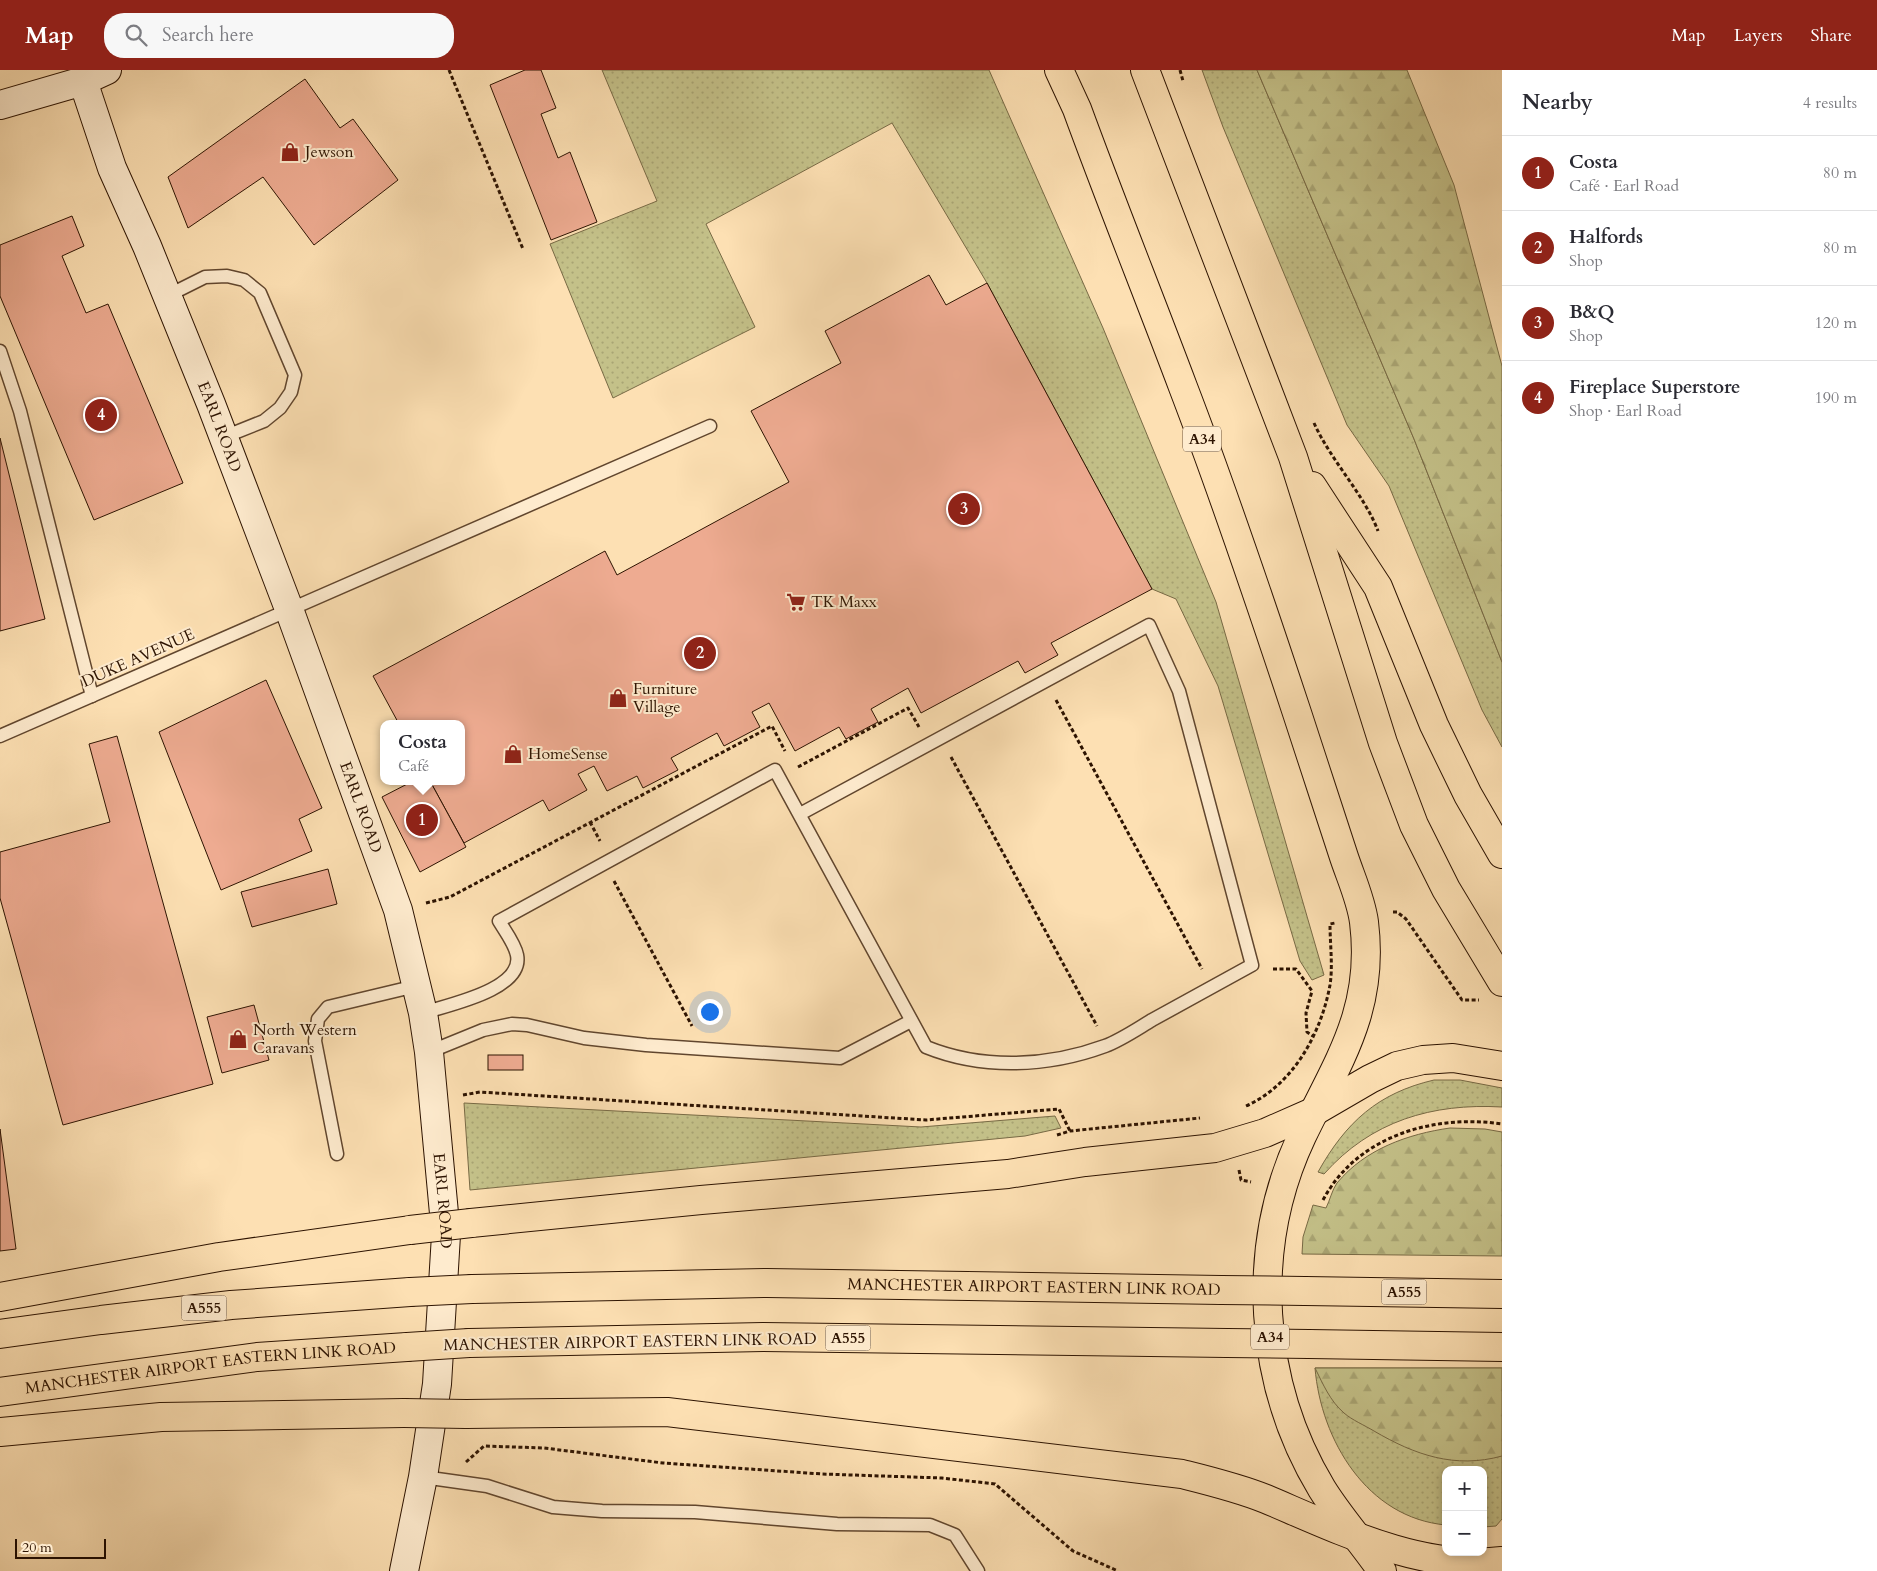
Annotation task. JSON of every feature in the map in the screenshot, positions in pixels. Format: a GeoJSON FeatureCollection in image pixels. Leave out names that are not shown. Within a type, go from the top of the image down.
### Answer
{"type":"FeatureCollection","features":[{"type":"Feature","properties":{"kind":"highway","name":"A34"},"geometry":{"type":"LineString","coordinates":[[1059,70],[1077,109],[1184,390],[1280,662],[1364,918],[1366,972],[1360,1011],[1351,1037],[1290,1164],[1276,1211],[1269,1252],[1266,1286],[1268,1329],[1276,1376],[1290,1419],[1307,1461],[1335,1508],[1382,1571]]}},
{"type":"Feature","properties":{"kind":"highway"},"geometry":{"type":"LineString","coordinates":[[1145,70],[1293,457],[1383,744],[1414,825],[1495,991]]}},
{"type":"Feature","properties":{"kind":"highway"},"geometry":{"type":"LineString","coordinates":[[1293,457],[1378,587],[1434,725],[1468,795],[1502,854]]}},
{"type":"Feature","properties":{"kind":"highway"},"geometry":{"type":"LineString","coordinates":[[0,1298],[219,1257],[410,1230],[701,1200],[1008,1174],[1085,1162],[1215,1148],[1265,1133],[1315,1111],[1370,1079],[1397,1066],[1414,1062],[1453,1058],[1502,1066]]}},
{"type":"Feature","properties":{"kind":"highway","name":"MANCHESTER AIRPORT EASTERN LINK ROAD"},"geometry":{"type":"LineString","coordinates":[[0,1334],[230,1305],[472,1289],[767,1283],[1502,1294]]}},
{"type":"Feature","properties":{"kind":"highway","name":"MANCHESTER AIRPORT EASTERN LINK ROAD"},"geometry":{"type":"LineString","coordinates":[[0,1392],[257,1357],[469,1343],[763,1337],[1502,1347]]}},
{"type":"Feature","properties":{"kind":"highway"},"geometry":{"type":"LineString","coordinates":[[0,1432],[161,1417],[404,1413],[667,1412],[1182,1474],[1243,1490],[1361,1541],[1417,1558],[1463,1564],[1502,1561]]}},
{"type":"Feature","properties":{"kind":"street"},"geometry":{"type":"LineString","coordinates":[[0,105],[95,75]]}},
{"type":"Feature","properties":{"kind":"street","name":"EARL ROAD"},"geometry":{"type":"LineString","coordinates":[[95,75],[112,168],[167,296],[224,437],[289,609],[398,910],[423,1013],[429,1052],[446,1235],[437,1384],[434,1478],[404,1571]]}},
{"type":"Feature","properties":{"kind":"lane"},"geometry":{"type":"LineString","coordinates":[[167,296],[205,277],[227,276],[244,280],[260,293],[295,375],[291,392],[280,408],[264,420],[224,437]]}},
{"type":"Feature","properties":{"kind":"lane"},"geometry":{"type":"LineString","coordinates":[[0,351],[20,411],[92,696]]}},
{"type":"Feature","properties":{"kind":"lane","name":"DUKE AVENUE"},"geometry":{"type":"LineString","coordinates":[[0,736],[710,426]]}},
{"type":"Feature","properties":{"kind":"lane"},"geometry":{"type":"LineString","coordinates":[[423,1013],[504,984],[515,971],[517,953],[499,921],[775,770],[926,1047],[951,1057],[998,1063],[1033,1063],[1107,1045],[1252,965],[1179,691],[1149,625],[800,814]]}},
{"type":"Feature","properties":{"kind":"lane"},"geometry":{"type":"LineString","coordinates":[[337,1154],[314,1041],[318,1019],[328,1007],[416,986]]}},
{"type":"Feature","properties":{"kind":"lane"},"geometry":{"type":"LineString","coordinates":[[429,1052],[483,1030],[512,1024],[527,1025],[584,1038],[705,1050],[840,1058],[911,1021]]}},
{"type":"Feature","properties":{"kind":"lane"},"geometry":{"type":"LineString","coordinates":[[434,1478],[488,1486],[553,1507],[695,1512],[837,1524],[930,1525],[956,1535],[978,1571]]}},
{"type":"Feature","properties":{"kind":"path"},"geometry":{"type":"LineString","coordinates":[[449,70],[523,249]]}},
{"type":"Feature","properties":{"kind":"path"},"geometry":{"type":"LineString","coordinates":[[1180,70],[1185,88]]}},
{"type":"Feature","properties":{"kind":"path"},"geometry":{"type":"LineString","coordinates":[[1310,415],[1326,450],[1370,514],[1379,532]]}},
{"type":"Feature","properties":{"kind":"path"},"geometry":{"type":"LineString","coordinates":[[1046,681],[1212,987]]}},
{"type":"Feature","properties":{"kind":"path"},"geometry":{"type":"LineString","coordinates":[[941,738],[1107,1045]]}},
{"type":"Feature","properties":{"kind":"path"},"geometry":{"type":"LineString","coordinates":[[590,822],[605,850],[599,853],[604,863],[705,1050]]}},
{"type":"Feature","properties":{"kind":"path"},"geometry":{"type":"LineString","coordinates":[[1393,912],[1397,912],[1406,919],[1462,1000],[1495,991]]}},
{"type":"Feature","properties":{"kind":"path"},"geometry":{"type":"LineString","coordinates":[[1244,1107],[1261,1099],[1279,1085],[1298,1063],[1313,1036],[1325,1007],[1330,983],[1330,924]]}},
{"type":"Feature","properties":{"kind":"path"},"geometry":{"type":"LineString","coordinates":[[1252,965],[1271,969],[1296,969],[1312,991],[1306,1013],[1307,1032],[1313,1036]]}},
{"type":"Feature","properties":{"kind":"path"},"geometry":{"type":"LineString","coordinates":[[433,1100],[480,1092],[926,1120],[1058,1109],[1070,1131]]}},
{"type":"Feature","properties":{"kind":"path"},"geometry":{"type":"LineString","coordinates":[[1323,1200],[1334,1181],[1347,1167],[1388,1139],[1419,1127],[1451,1123],[1502,1124]]}},
{"type":"Feature","properties":{"kind":"path"},"geometry":{"type":"LineString","coordinates":[[1239,1169],[1241,1180],[1250,1182]]}},
{"type":"Feature","properties":{"kind":"path"},"geometry":{"type":"LineString","coordinates":[[434,1478],[484,1446],[544,1448],[673,1464],[822,1474],[942,1478],[995,1484],[1073,1551],[1118,1571]]}},
{"type":"Feature","properties":{"kind":"green space"},"geometry":{"type":"Polygon","coordinates":[[[602,70],[989,70],[1103,328],[1216,602],[1324,975],[1312,980],[1300,961],[1218,686],[1176,599],[1152,589],[987,283],[892,123],[706,224],[755,327],[613,398],[550,244],[657,201],[602,70]]]}},
{"type":"Feature","properties":{"kind":"green space"},"geometry":{"type":"Polygon","coordinates":[[[1202,70],[1257,70],[1414,439],[1502,662],[1502,747],[1482,710],[1389,486],[1347,425],[1223,127],[1202,70]]]}},
{"type":"Feature","properties":{"kind":"green space"},"geometry":{"type":"Polygon","coordinates":[[[1257,70],[1407,70],[1454,185],[1502,366],[1502,662],[1414,439],[1257,70]]]}},
{"type":"Feature","properties":{"kind":"green space"},"geometry":{"type":"Polygon","coordinates":[[[1434,1080],[1460,1080],[1502,1088],[1502,1107],[1451,1108],[1427,1112],[1404,1119],[1383,1128],[1362,1141],[1342,1156],[1324,1174],[1318,1172],[1340,1138],[1366,1112],[1396,1093],[1434,1080]]]}},
{"type":"Feature","properties":{"kind":"green space"},"geometry":{"type":"Polygon","coordinates":[[[464,1103],[921,1127],[1055,1116],[1061,1128],[1025,1136],[470,1190],[464,1103]]]}},
{"type":"Feature","properties":{"kind":"green space"},"geometry":{"type":"Polygon","coordinates":[[[1450,1128],[1485,1129],[1502,1132],[1502,1256],[1302,1254],[1303,1237],[1313,1205],[1326,1208],[1335,1186],[1348,1171],[1374,1152],[1388,1145],[1419,1134],[1450,1128]]]}},
{"type":"Feature","properties":{"kind":"green space"},"geometry":{"type":"Polygon","coordinates":[[[1315,1368],[1502,1368],[1502,1519],[1496,1526],[1487,1527],[1487,1466],[1442,1466],[1442,1524],[1418,1519],[1393,1508],[1371,1491],[1353,1471],[1338,1447],[1327,1422],[1319,1395],[1315,1368]]]}},
{"type":"Feature","properties":{"kind":"green space"},"geometry":{"type":"Polygon","coordinates":[[[1315,1368],[1502,1368],[1502,1456],[1485,1460],[1452,1460],[1420,1453],[1405,1447],[1344,1413],[1331,1398],[1315,1368]]]}},
{"type":"Feature","properties":{"kind":"building"},"geometry":{"type":"Polygon","coordinates":[[[525,70],[541,70],[556,108],[541,114],[558,158],[570,152],[597,222],[551,240],[490,85],[525,70]]]}},
{"type":"Feature","properties":{"kind":"building","name":"Jewson"},"geometry":{"type":"Polygon","coordinates":[[[305,79],[340,128],[353,119],[398,180],[314,245],[263,177],[188,228],[168,177],[305,79]]]}},
{"type":"Feature","properties":{"kind":"building"},"geometry":{"type":"Polygon","coordinates":[[[72,216],[84,246],[62,256],[86,313],[108,304],[183,483],[94,520],[0,296],[0,245],[72,216]]]}},
{"type":"Feature","properties":{"kind":"building"},"geometry":{"type":"Polygon","coordinates":[[[929,275],[946,305],[987,283],[1152,589],[1051,643],[1058,655],[1025,673],[1018,661],[921,713],[908,688],[871,709],[878,722],[846,739],[839,727],[795,751],[769,703],[752,712],[760,727],[724,746],[717,733],[671,758],[678,770],[643,788],[637,776],[607,791],[594,766],[578,774],[587,790],[549,811],[543,800],[464,843],[432,785],[465,785],[465,720],[397,720],[373,676],[605,551],[617,575],[789,482],[751,411],[841,363],[825,331],[929,275]]]}},
{"type":"Feature","properties":{"kind":"building"},"geometry":{"type":"Polygon","coordinates":[[[0,438],[45,619],[0,631],[0,438]]]}},
{"type":"Feature","properties":{"kind":"building"},"geometry":{"type":"Polygon","coordinates":[[[266,680],[322,808],[299,819],[312,851],[221,890],[159,732],[266,680]]]}},
{"type":"Feature","properties":{"kind":"building"},"geometry":{"type":"Polygon","coordinates":[[[117,736],[213,1084],[63,1125],[0,898],[0,852],[110,822],[89,744],[117,736]]]}},
{"type":"Feature","properties":{"kind":"building"},"geometry":{"type":"Polygon","coordinates":[[[405,785],[432,785],[466,847],[420,872],[382,797],[405,785]]]}},
{"type":"Feature","properties":{"kind":"building"},"geometry":{"type":"Polygon","coordinates":[[[328,869],[337,904],[252,927],[241,892],[328,869]]]}},
{"type":"Feature","properties":{"kind":"building","name":"North Western Caravans"},"geometry":{"type":"Polygon","coordinates":[[[254,1005],[269,1060],[222,1073],[207,1017],[254,1005]]]}},
{"type":"Feature","properties":{"kind":"building"},"geometry":{"type":"Polygon","coordinates":[[[488,1055],[523,1055],[523,1070],[488,1070],[488,1055]]]}},
{"type":"Feature","properties":{"kind":"building"},"geometry":{"type":"Polygon","coordinates":[[[0,1129],[16,1249],[0,1251],[0,1129]]]}},
{"type":"Feature","properties":{"kind":"place","name":"Jewson"},"geometry":{"type":"Point","coordinates":[290,152]}},
{"type":"Feature","properties":{"kind":"place","name":"Fireplace Superstore"},"geometry":{"type":"Point","coordinates":[101,415]}},
{"type":"Feature","properties":{"kind":"place","name":"B&Q"},"geometry":{"type":"Point","coordinates":[964,509]}},
{"type":"Feature","properties":{"kind":"place","name":"TK Maxx"},"geometry":{"type":"Point","coordinates":[796,602]}},
{"type":"Feature","properties":{"kind":"place","name":"Halfords"},"geometry":{"type":"Point","coordinates":[700,653]}},
{"type":"Feature","properties":{"kind":"place","name":"Furniture Village"},"geometry":{"type":"Point","coordinates":[618,698]}},
{"type":"Feature","properties":{"kind":"place","name":"HomeSense"},"geometry":{"type":"Point","coordinates":[513,754]}},
{"type":"Feature","properties":{"kind":"place","name":"Costa"},"geometry":{"type":"Point","coordinates":[422,820]}},
{"type":"Feature","properties":{"kind":"place","name":"North Western Caravans"},"geometry":{"type":"Point","coordinates":[238,1039]}}]}
